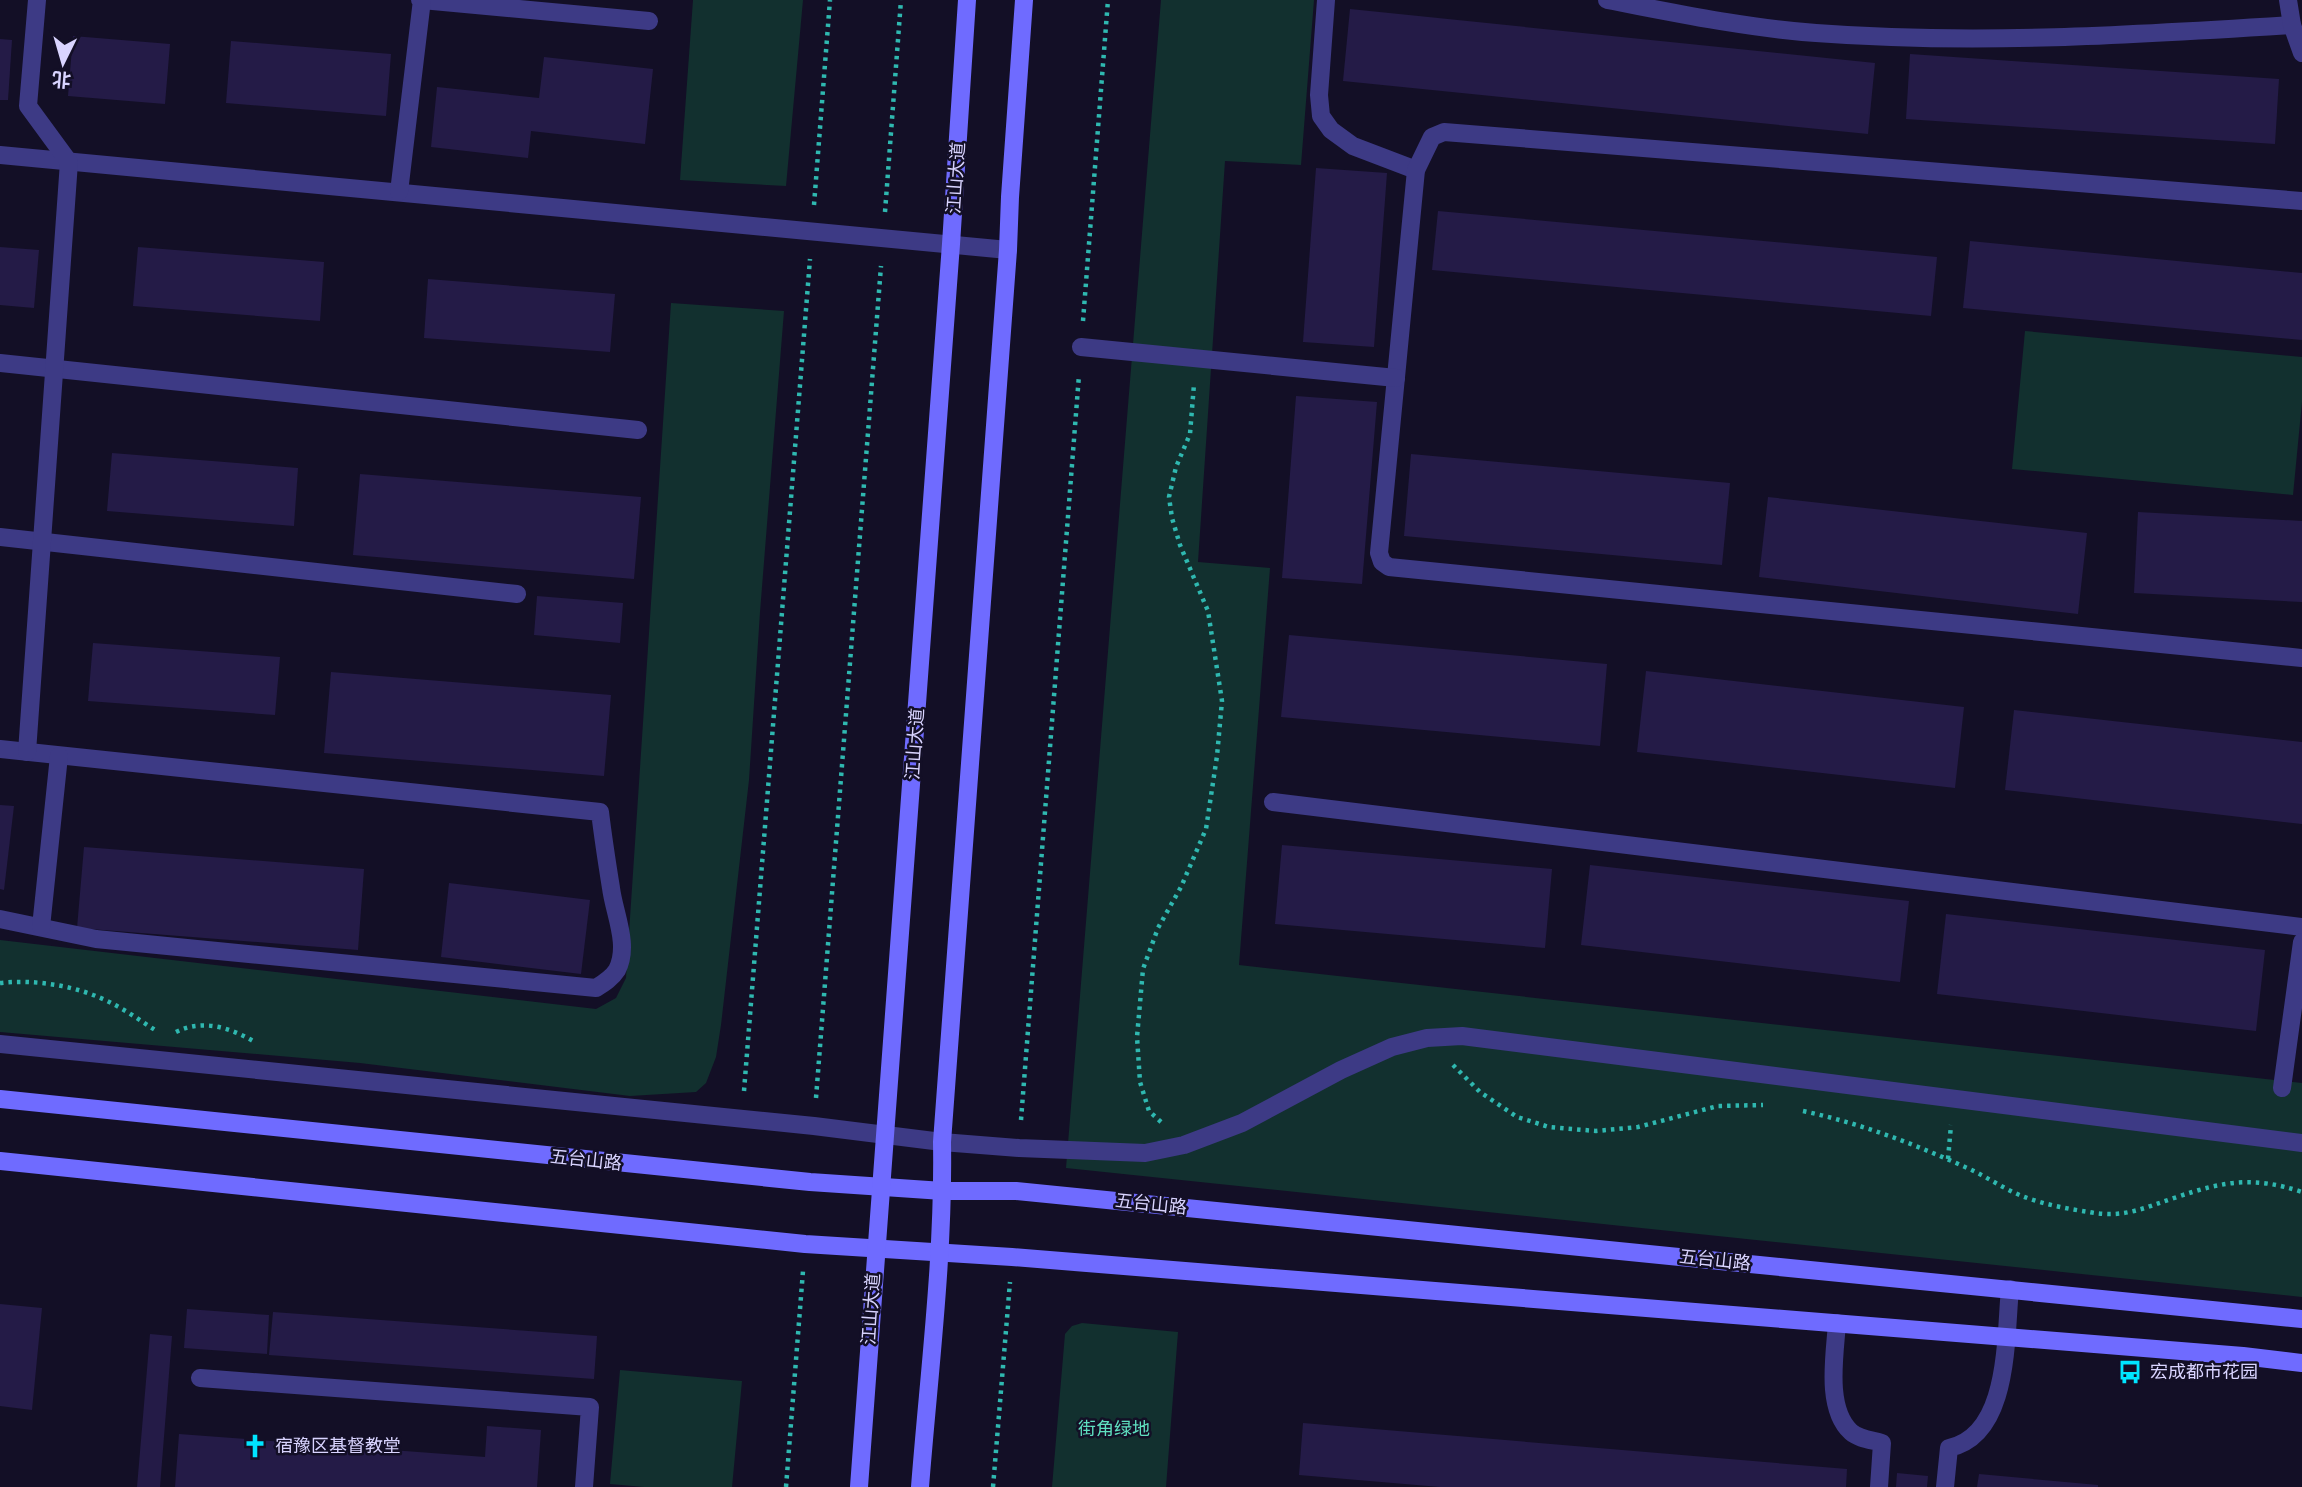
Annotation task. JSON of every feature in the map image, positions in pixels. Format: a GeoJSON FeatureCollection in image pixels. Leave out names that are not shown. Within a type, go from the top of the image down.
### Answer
{"type":"FeatureCollection","features":[{"type":"Feature","properties":{"kind":"main road","name":"江山大道"},"geometry":{"type":"LineString","coordinates":[[859,1487],[967,0]]}},
{"type":"Feature","properties":{"kind":"main road"},"geometry":{"type":"LineString","coordinates":[[920,1487],[939,1254],[943,1191],[942,1142],[1009,250],[1010,197],[1024,0]]}},
{"type":"Feature","properties":{"kind":"main road","name":"五台山路"},"geometry":{"type":"LineString","coordinates":[[0,1099],[810,1182],[943,1191],[1016,1191],[2302,1319]]}},
{"type":"Feature","properties":{"kind":"main road"},"geometry":{"type":"LineString","coordinates":[[0,1161],[805,1244],[1012,1257],[2302,1363]]}},
{"type":"Feature","properties":{"kind":"lane"},"geometry":{"type":"LineString","coordinates":[[27,752],[69,162],[28,106],[37,0]]}},
{"type":"Feature","properties":{"kind":"lane"},"geometry":{"type":"LineString","coordinates":[[398,192],[421,0],[649,21]]}},
{"type":"Feature","properties":{"kind":"lane"},"geometry":{"type":"LineString","coordinates":[[1326,0],[1319,96],[1321,116],[1331,130],[1353,146],[1416,170]]}},
{"type":"Feature","properties":{"kind":"lane"},"geometry":{"type":"LineString","coordinates":[[1607,0],[1709,19],[1814,33],[1934,39],[2063,38],[2292,25]]}},
{"type":"Feature","properties":{"kind":"lane"},"geometry":{"type":"LineString","coordinates":[[2288,0],[2292,25],[2302,51]]}},
{"type":"Feature","properties":{"kind":"lane"},"geometry":{"type":"LineString","coordinates":[[2302,201],[1444,132],[1432,136],[1416,170],[1379,553],[1382,562],[1389,567],[2302,657]]}},
{"type":"Feature","properties":{"kind":"lane"},"geometry":{"type":"LineString","coordinates":[[0,155],[1009,250]]}},
{"type":"Feature","properties":{"kind":"lane"},"geometry":{"type":"LineString","coordinates":[[1081,347],[1396,378]]}},
{"type":"Feature","properties":{"kind":"lane"},"geometry":{"type":"LineString","coordinates":[[0,363],[638,430]]}},
{"type":"Feature","properties":{"kind":"lane"},"geometry":{"type":"LineString","coordinates":[[0,537],[517,594]]}},
{"type":"Feature","properties":{"kind":"lane"},"geometry":{"type":"LineString","coordinates":[[0,749],[600,812],[611,893],[619,920],[621,947],[618,968],[608,981],[596,988],[96,939],[0,919]]}},
{"type":"Feature","properties":{"kind":"lane"},"geometry":{"type":"LineString","coordinates":[[41,927],[59,756]]}},
{"type":"Feature","properties":{"kind":"lane"},"geometry":{"type":"LineString","coordinates":[[1273,802],[2302,927]]}},
{"type":"Feature","properties":{"kind":"lane"},"geometry":{"type":"LineString","coordinates":[[2282,1088],[2302,942]]}},
{"type":"Feature","properties":{"kind":"lane"},"geometry":{"type":"LineString","coordinates":[[0,1044],[814,1126],[942,1142],[1019,1149],[1145,1153],[1171,1148],[1242,1123],[1341,1070],[1392,1047],[1427,1038],[1462,1037],[2302,1143]]}},
{"type":"Feature","properties":{"kind":"lane"},"geometry":{"type":"LineString","coordinates":[[1945,1487],[1949,1448],[1961,1446],[1972,1438],[1983,1427],[1992,1410],[2000,1381],[2010,1289]]}},
{"type":"Feature","properties":{"kind":"lane"},"geometry":{"type":"LineString","coordinates":[[1837,1323],[1833,1375],[1839,1409],[1851,1432],[1882,1443],[1879,1487]]}},
{"type":"Feature","properties":{"kind":"lane"},"geometry":{"type":"LineString","coordinates":[[200,1378],[590,1407],[584,1487]]}},
{"type":"Feature","properties":{"kind":"path"},"geometry":{"type":"LineString","coordinates":[[742,1119],[830,0]]}},
{"type":"Feature","properties":{"kind":"path"},"geometry":{"type":"LineString","coordinates":[[814,1126],[901,0]]}},
{"type":"Feature","properties":{"kind":"path"},"geometry":{"type":"LineString","coordinates":[[1034,1123],[1021,1122],[1108,0]]}},
{"type":"Feature","properties":{"kind":"path"},"geometry":{"type":"LineString","coordinates":[[1157,1130],[1166,1127],[1149,1111],[1140,1082],[1137,1037],[1143,969],[1158,928],[1181,887],[1206,828],[1222,701],[1208,611],[1180,545],[1172,518],[1170,497],[1176,467],[1190,434],[1197,359]]}},
{"type":"Feature","properties":{"kind":"path"},"geometry":{"type":"LineString","coordinates":[[0,983],[33,982],[85,993],[111,1002],[156,1031]]}},
{"type":"Feature","properties":{"kind":"path"},"geometry":{"type":"LineString","coordinates":[[1427,1038],[1480,1092],[1517,1117],[1549,1127],[1596,1131],[1638,1127],[1718,1106],[1765,1105]]}},
{"type":"Feature","properties":{"kind":"path"},"geometry":{"type":"LineString","coordinates":[[1791,1109],[1852,1122],[1966,1167],[2023,1196],[2092,1213],[2135,1213],[2220,1184],[2252,1180],[2302,1192]]}},
{"type":"Feature","properties":{"kind":"path"},"geometry":{"type":"LineString","coordinates":[[786,1487],[805,1244]]}},
{"type":"Feature","properties":{"kind":"path"},"geometry":{"type":"LineString","coordinates":[[993,1487],[1012,1257]]}},
{"type":"Feature","properties":{"kind":"green space"},"geometry":{"type":"Polygon","coordinates":[[[693,0],[803,0],[786,186],[680,180],[693,0]]]}},
{"type":"Feature","properties":{"kind":"green space"},"geometry":{"type":"Polygon","coordinates":[[[1161,0],[1314,0],[1301,165],[1225,161],[1198,562],[1270,568],[1239,965],[2302,1083],[2302,1297],[1066,1168],[1161,0]]]}},
{"type":"Feature","properties":{"kind":"green space"},"geometry":{"type":"Polygon","coordinates":[[[671,303],[784,311],[749,780],[721,1025],[716,1057],[706,1083],[696,1092],[630,1096],[360,1063],[0,1032],[0,940],[596,1009],[616,998],[626,978],[671,303]]]}},
{"type":"Feature","properties":{"kind":"green space"},"geometry":{"type":"Polygon","coordinates":[[[2025,331],[2302,357],[2302,402],[2293,495],[2012,469],[2025,331]]]}},
{"type":"Feature","properties":{"kind":"green space","name":"街角绿地"},"geometry":{"type":"Polygon","coordinates":[[[1082,1323],[1178,1332],[1166,1487],[1052,1487],[1065,1334],[1072,1326],[1082,1323]]]}},
{"type":"Feature","properties":{"kind":"green space"},"geometry":{"type":"Polygon","coordinates":[[[620,1370],[742,1381],[732,1487],[644,1487],[610,1484],[620,1370]]]}},
{"type":"Feature","properties":{"kind":"building"},"geometry":{"type":"Polygon","coordinates":[[[1350,9],[1875,63],[1868,134],[1343,81],[1350,9]]]}},
{"type":"Feature","properties":{"kind":"building"},"geometry":{"type":"Polygon","coordinates":[[[73,36],[170,44],[165,104],[68,96],[73,36]]]}},
{"type":"Feature","properties":{"kind":"building"},"geometry":{"type":"Polygon","coordinates":[[[0,39],[12,40],[8,100],[0,100],[0,39]]]}},
{"type":"Feature","properties":{"kind":"building"},"geometry":{"type":"Polygon","coordinates":[[[231,41],[391,54],[386,116],[226,103],[231,41]]]}},
{"type":"Feature","properties":{"kind":"building"},"geometry":{"type":"Polygon","coordinates":[[[1910,54],[2279,79],[2275,144],[1906,119],[1910,54]]]}},
{"type":"Feature","properties":{"kind":"building"},"geometry":{"type":"Polygon","coordinates":[[[544,57],[653,69],[645,144],[531,131],[528,158],[431,147],[437,87],[539,98],[544,57]]]}},
{"type":"Feature","properties":{"kind":"building"},"geometry":{"type":"Polygon","coordinates":[[[1316,168],[1387,173],[1374,347],[1303,342],[1316,168]]]}},
{"type":"Feature","properties":{"kind":"building"},"geometry":{"type":"Polygon","coordinates":[[[1438,211],[1937,257],[1931,316],[1432,270],[1438,211]]]}},
{"type":"Feature","properties":{"kind":"building"},"geometry":{"type":"Polygon","coordinates":[[[1970,241],[2302,273],[2302,340],[1963,308],[1970,241]]]}},
{"type":"Feature","properties":{"kind":"building"},"geometry":{"type":"Polygon","coordinates":[[[0,247],[39,250],[34,308],[0,305],[0,247]]]}},
{"type":"Feature","properties":{"kind":"building"},"geometry":{"type":"Polygon","coordinates":[[[138,247],[324,262],[320,321],[133,306],[138,247]]]}},
{"type":"Feature","properties":{"kind":"building"},"geometry":{"type":"Polygon","coordinates":[[[428,279],[615,294],[610,352],[424,338],[428,279]]]}},
{"type":"Feature","properties":{"kind":"building"},"geometry":{"type":"Polygon","coordinates":[[[1296,396],[1377,402],[1362,584],[1282,578],[1296,396]]]}},
{"type":"Feature","properties":{"kind":"building"},"geometry":{"type":"Polygon","coordinates":[[[112,453],[298,468],[294,526],[107,511],[112,453]]]}},
{"type":"Feature","properties":{"kind":"building"},"geometry":{"type":"Polygon","coordinates":[[[1411,454],[1730,483],[1722,565],[1404,536],[1411,454]]]}},
{"type":"Feature","properties":{"kind":"building"},"geometry":{"type":"Polygon","coordinates":[[[360,474],[641,497],[634,579],[353,555],[360,474]]]}},
{"type":"Feature","properties":{"kind":"building"},"geometry":{"type":"Polygon","coordinates":[[[1768,497],[2087,533],[2078,614],[1759,577],[1768,497]]]}},
{"type":"Feature","properties":{"kind":"building"},"geometry":{"type":"Polygon","coordinates":[[[2138,512],[2302,521],[2302,602],[2134,593],[2138,512]]]}},
{"type":"Feature","properties":{"kind":"building"},"geometry":{"type":"Polygon","coordinates":[[[537,596],[623,603],[620,643],[534,635],[537,596]]]}},
{"type":"Feature","properties":{"kind":"building"},"geometry":{"type":"Polygon","coordinates":[[[1289,635],[1607,664],[1600,746],[1281,717],[1289,635]]]}},
{"type":"Feature","properties":{"kind":"building"},"geometry":{"type":"Polygon","coordinates":[[[93,643],[280,657],[275,715],[88,701],[93,643]]]}},
{"type":"Feature","properties":{"kind":"building"},"geometry":{"type":"Polygon","coordinates":[[[1646,671],[1964,707],[1955,788],[1637,752],[1646,671]]]}},
{"type":"Feature","properties":{"kind":"building"},"geometry":{"type":"Polygon","coordinates":[[[331,672],[611,695],[604,776],[324,753],[331,672]]]}},
{"type":"Feature","properties":{"kind":"building"},"geometry":{"type":"Polygon","coordinates":[[[2014,710],[2302,742],[2302,824],[2005,790],[2014,710]]]}},
{"type":"Feature","properties":{"kind":"building"},"geometry":{"type":"Polygon","coordinates":[[[0,805],[14,806],[4,890],[0,889],[0,805]]]}},
{"type":"Feature","properties":{"kind":"building"},"geometry":{"type":"Polygon","coordinates":[[[1282,845],[1552,869],[1545,948],[1275,924],[1282,845]]]}},
{"type":"Feature","properties":{"kind":"building"},"geometry":{"type":"Polygon","coordinates":[[[84,847],[364,869],[358,950],[77,928],[84,847]]]}},
{"type":"Feature","properties":{"kind":"building"},"geometry":{"type":"Polygon","coordinates":[[[1590,865],[1909,901],[1900,982],[1581,945],[1590,865]]]}},
{"type":"Feature","properties":{"kind":"building"},"geometry":{"type":"Polygon","coordinates":[[[449,883],[590,900],[581,974],[441,957],[449,883]]]}},
{"type":"Feature","properties":{"kind":"building"},"geometry":{"type":"Polygon","coordinates":[[[1946,914],[2265,950],[2256,1031],[1937,994],[1946,914]]]}},
{"type":"Feature","properties":{"kind":"building"},"geometry":{"type":"Polygon","coordinates":[[[0,1304],[42,1308],[32,1410],[0,1406],[0,1304]]]}},
{"type":"Feature","properties":{"kind":"building"},"geometry":{"type":"Polygon","coordinates":[[[187,1309],[269,1315],[267,1354],[184,1348],[187,1309]]]}},
{"type":"Feature","properties":{"kind":"building"},"geometry":{"type":"Polygon","coordinates":[[[273,1312],[597,1336],[594,1379],[269,1355],[273,1312]]]}},
{"type":"Feature","properties":{"kind":"building"},"geometry":{"type":"Polygon","coordinates":[[[150,1334],[172,1336],[160,1487],[137,1487],[150,1334]]]}},
{"type":"Feature","properties":{"kind":"building"},"geometry":{"type":"Polygon","coordinates":[[[1303,1423],[1847,1469],[1846,1487],[1440,1487],[1299,1475],[1303,1423]]]}},
{"type":"Feature","properties":{"kind":"building","name":"宿豫区基督教堂"},"geometry":{"type":"Polygon","coordinates":[[[487,1426],[541,1430],[537,1487],[175,1487],[179,1434],[485,1457],[487,1426]]]}},
{"type":"Feature","properties":{"kind":"building"},"geometry":{"type":"Polygon","coordinates":[[[1897,1473],[1928,1476],[1927,1487],[1896,1487],[1897,1473]]]}},
{"type":"Feature","properties":{"kind":"building"},"geometry":{"type":"Polygon","coordinates":[[[1979,1474],[2098,1485],[2098,1487],[1977,1487],[1979,1474]]]}},
{"type":"Feature","properties":{"kind":"place","name":"宏成都市花园"},"geometry":{"type":"Point","coordinates":[2130,1372]}},
{"type":"Feature","properties":{"kind":"place","name":"宿豫区基督教堂"},"geometry":{"type":"Point","coordinates":[255,1446]}}]}
